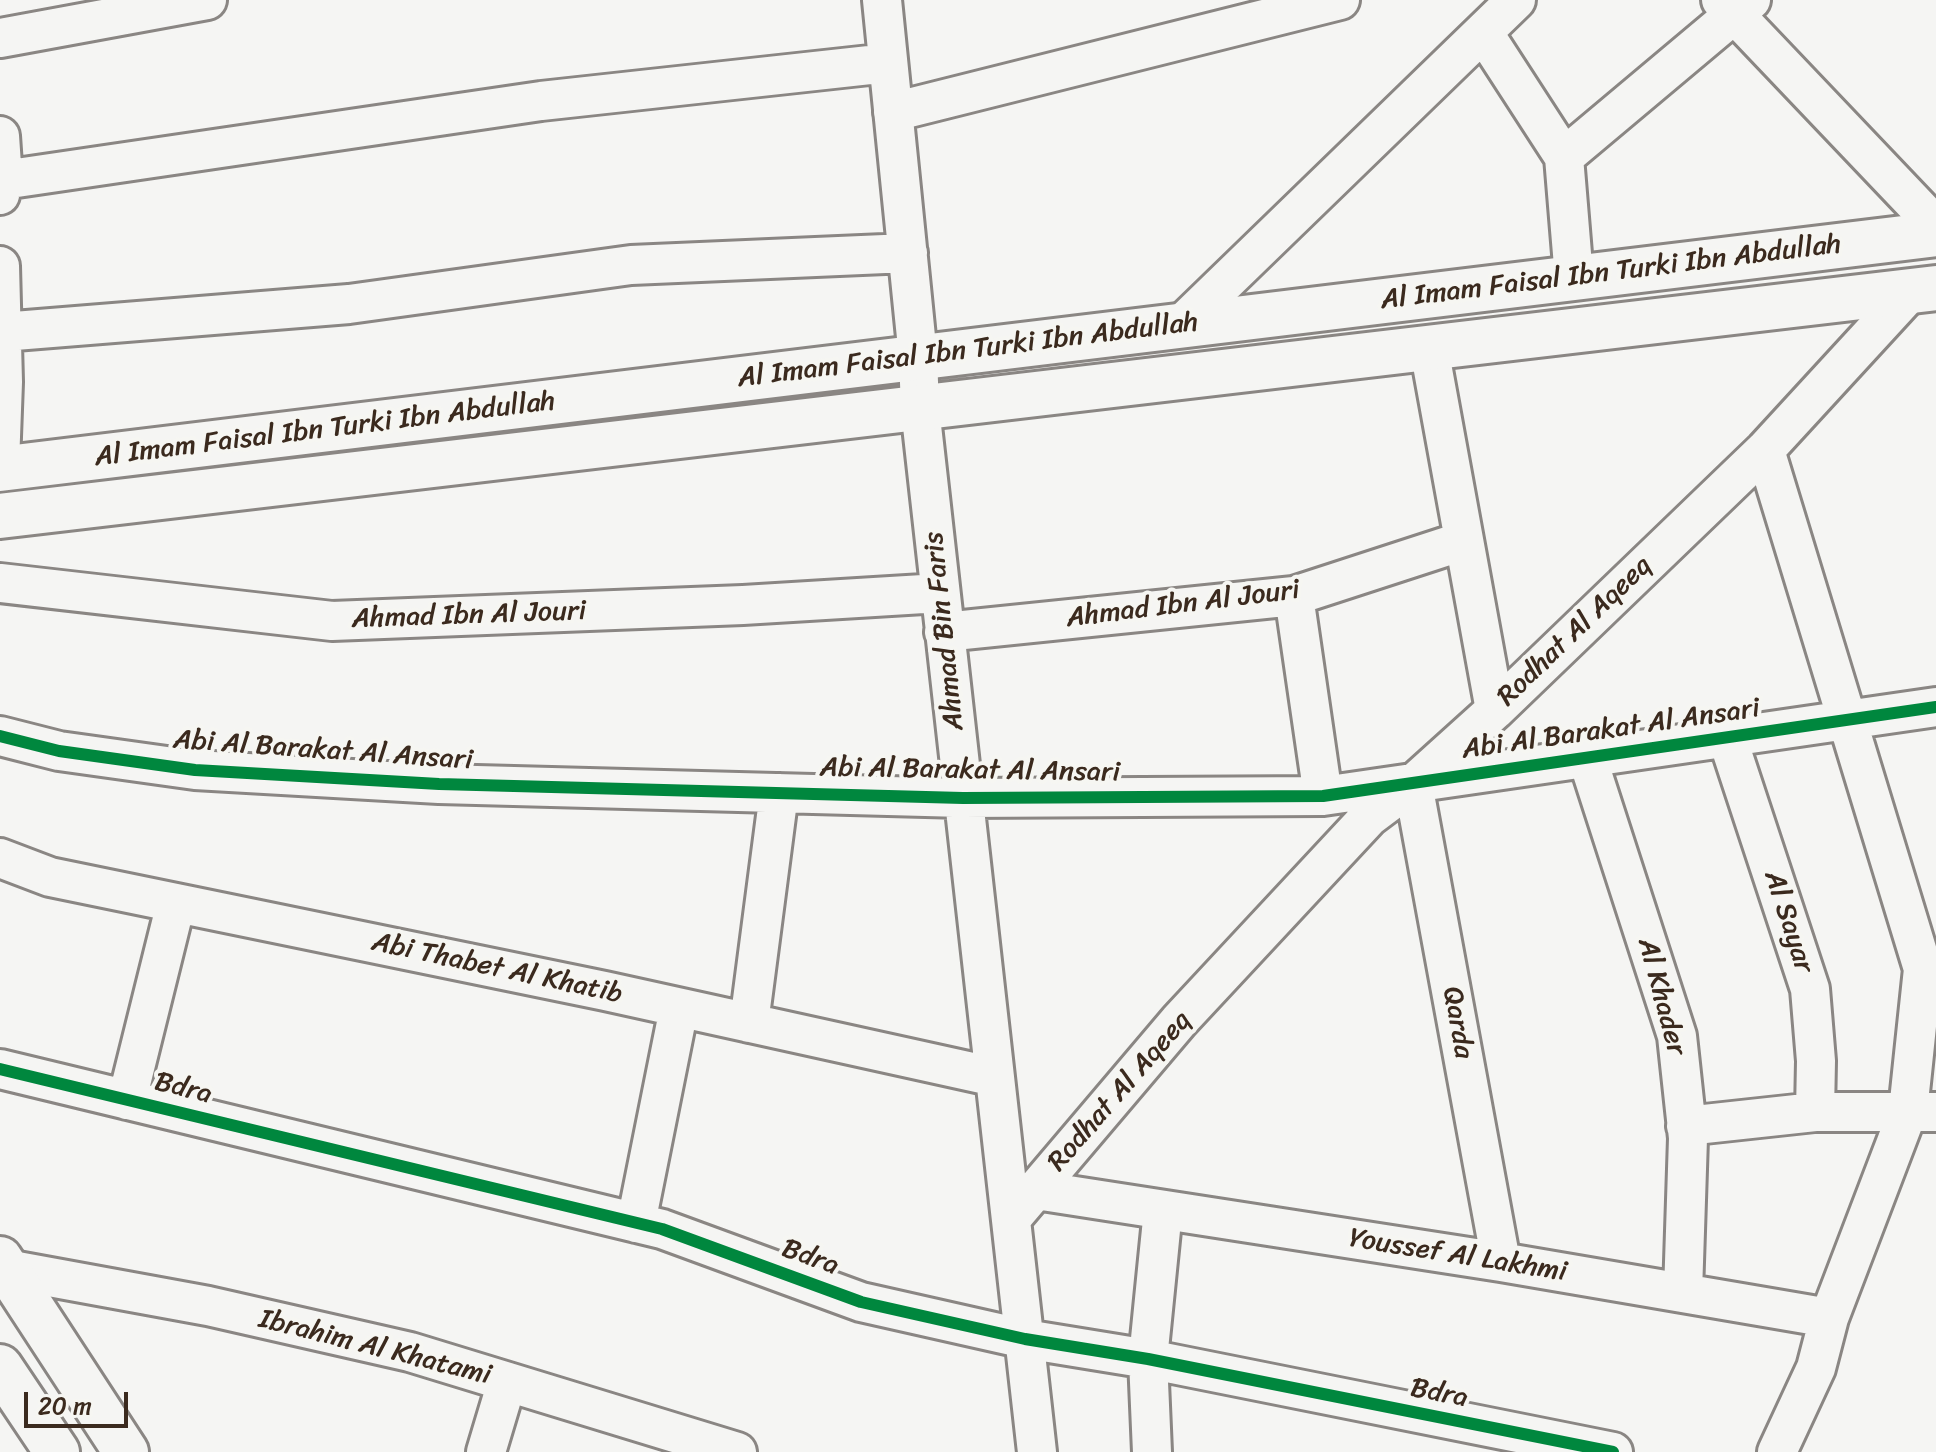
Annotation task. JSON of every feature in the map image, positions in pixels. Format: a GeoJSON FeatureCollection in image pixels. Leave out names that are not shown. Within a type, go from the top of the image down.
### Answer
{"type":"FeatureCollection","features":[{"type":"Feature","properties":{"kind":"main road","name":"Al Imam Faisal Ibn Turki Ibn Abdullah"},"geometry":{"type":"LineString","coordinates":[[0,466],[1936,234]]}},
{"type":"Feature","properties":{"kind":"main road","name":"Al Imam Faisal Ibn Turki Ibn Abdullah"},"geometry":{"type":"LineString","coordinates":[[0,516],[1924,289]]}},
{"type":"Feature","properties":{"kind":"main road"},"geometry":{"type":"LineString","coordinates":[[3,1264],[126,1452]]}},
{"type":"Feature","properties":{"kind":"main road"},"geometry":{"type":"LineString","coordinates":[[0,1367],[57,1452]]}},
{"type":"Feature","properties":{"kind":"street"},"geometry":{"type":"LineString","coordinates":[[0,38],[207,0]]}},
{"type":"Feature","properties":{"kind":"street","name":"Ahmad Bin Faris"},"geometry":{"type":"LineString","coordinates":[[882,0],[918,357],[920,408],[1037,1452]]}},
{"type":"Feature","properties":{"kind":"street"},"geometry":{"type":"LineString","coordinates":[[893,112],[1340,0]]}},
{"type":"Feature","properties":{"kind":"street"},"geometry":{"type":"LineString","coordinates":[[1180,326],[1516,0]]}},
{"type":"Feature","properties":{"kind":"street"},"geometry":{"type":"LineString","coordinates":[[1564,157],[1736,5],[1936,226]]}},
{"type":"Feature","properties":{"kind":"street"},"geometry":{"type":"LineString","coordinates":[[1483,32],[1564,157],[1574,278]]}},
{"type":"Feature","properties":{"kind":"street"},"geometry":{"type":"LineString","coordinates":[[0,136],[2,187],[541,101],[888,63]]}},
{"type":"Feature","properties":{"kind":"street"},"geometry":{"type":"LineString","coordinates":[[2,332],[349,304],[631,265],[908,253]]}},
{"type":"Feature","properties":{"kind":"street"},"geometry":{"type":"LineString","coordinates":[[0,266],[0,466]]}},
{"type":"Feature","properties":{"kind":"street","name":"Rodhat Al Aqeeq"},"geometry":{"type":"LineString","coordinates":[[1011,1219],[1179,1021],[1369,817],[1413,784],[1495,710],[1765,450],[1924,289]]}},
{"type":"Feature","properties":{"kind":"street"},"geometry":{"type":"LineString","coordinates":[[1429,348],[1495,710]]}},
{"type":"Feature","properties":{"kind":"street"},"geometry":{"type":"LineString","coordinates":[[1765,450],[1846,720],[1925,940],[1922,1111],[1829,1318],[1816,1368],[1777,1452]]}},
{"type":"Feature","properties":{"kind":"street","name":"Ahmad Ibn Al Jouri"},"geometry":{"type":"LineString","coordinates":[[944,632],[1294,596],[1463,541]]}},
{"type":"Feature","properties":{"kind":"street","name":"Ahmad Ibn Al Jouri"},"geometry":{"type":"LineString","coordinates":[[0,583],[332,621],[743,605],[940,593]]}},
{"type":"Feature","properties":{"kind":"street"},"geometry":{"type":"LineString","coordinates":[[1294,596],[1323,796]]}},
{"type":"Feature","properties":{"kind":"street","name":"Abi Al Barakat Al Ansari"},"geometry":{"type":"LineString","coordinates":[[0,736],[59,751],[195,770],[439,784],[963,798],[1323,796],[1936,707]]}},
{"type":"Feature","properties":{"kind":"street","name":"Al Sayar"},"geometry":{"type":"LineString","coordinates":[[1727,737],[1810,989],[1816,1061],[1815,1112]]}},
{"type":"Feature","properties":{"kind":"street","name":"Al Khader"},"geometry":{"type":"LineString","coordinates":[[1587,757],[1677,1036],[1686,1126],[1683,1293]]}},
{"type":"Feature","properties":{"kind":"street","name":"Qarda"},"geometry":{"type":"LineString","coordinates":[[1413,784],[1501,1262]]}},
{"type":"Feature","properties":{"kind":"street"},"geometry":{"type":"LineString","coordinates":[[749,1023],[779,793]]}},
{"type":"Feature","properties":{"kind":"street","name":"Abi Thabet Al Khatib"},"geometry":{"type":"LineString","coordinates":[[0,858],[50,877],[995,1077]]}},
{"type":"Feature","properties":{"kind":"street"},"geometry":{"type":"LineString","coordinates":[[127,1100],[176,903]]}},
{"type":"Feature","properties":{"kind":"street"},"geometry":{"type":"LineString","coordinates":[[636,1223],[679,1008]]}},
{"type":"Feature","properties":{"kind":"street","name":"Bdra"},"geometry":{"type":"LineString","coordinates":[[0,1069],[662,1229],[861,1302],[1025,1339],[1148,1359],[1541,1446],[1613,1452]]}},
{"type":"Feature","properties":{"kind":"street"},"geometry":{"type":"LineString","coordinates":[[1686,1126],[1815,1112],[1922,1111]]}},
{"type":"Feature","properties":{"kind":"street","name":"Youssef Al Lakhmi"},"geometry":{"type":"LineString","coordinates":[[1036,1190],[1501,1262],[1829,1318]]}},
{"type":"Feature","properties":{"kind":"street"},"geometry":{"type":"LineString","coordinates":[[1152,1452],[1148,1359],[1163,1210]]}},
{"type":"Feature","properties":{"kind":"street","name":"Ibrahim Al Khatami"},"geometry":{"type":"LineString","coordinates":[[3,1264],[410,1352],[737,1452]]}},
{"type":"Feature","properties":{"kind":"street"},"geometry":{"type":"LineString","coordinates":[[486,1452],[507,1382]]}},
{"type":"Feature","properties":{"kind":"cycle path"},"geometry":{"type":"LineString","coordinates":[[0,736],[59,751],[195,770],[439,784],[963,798],[1323,796],[1936,707]]}},
{"type":"Feature","properties":{"kind":"cycle path"},"geometry":{"type":"LineString","coordinates":[[0,1069],[662,1229],[861,1302],[1025,1339],[1148,1359],[1613,1452]]}}]}
